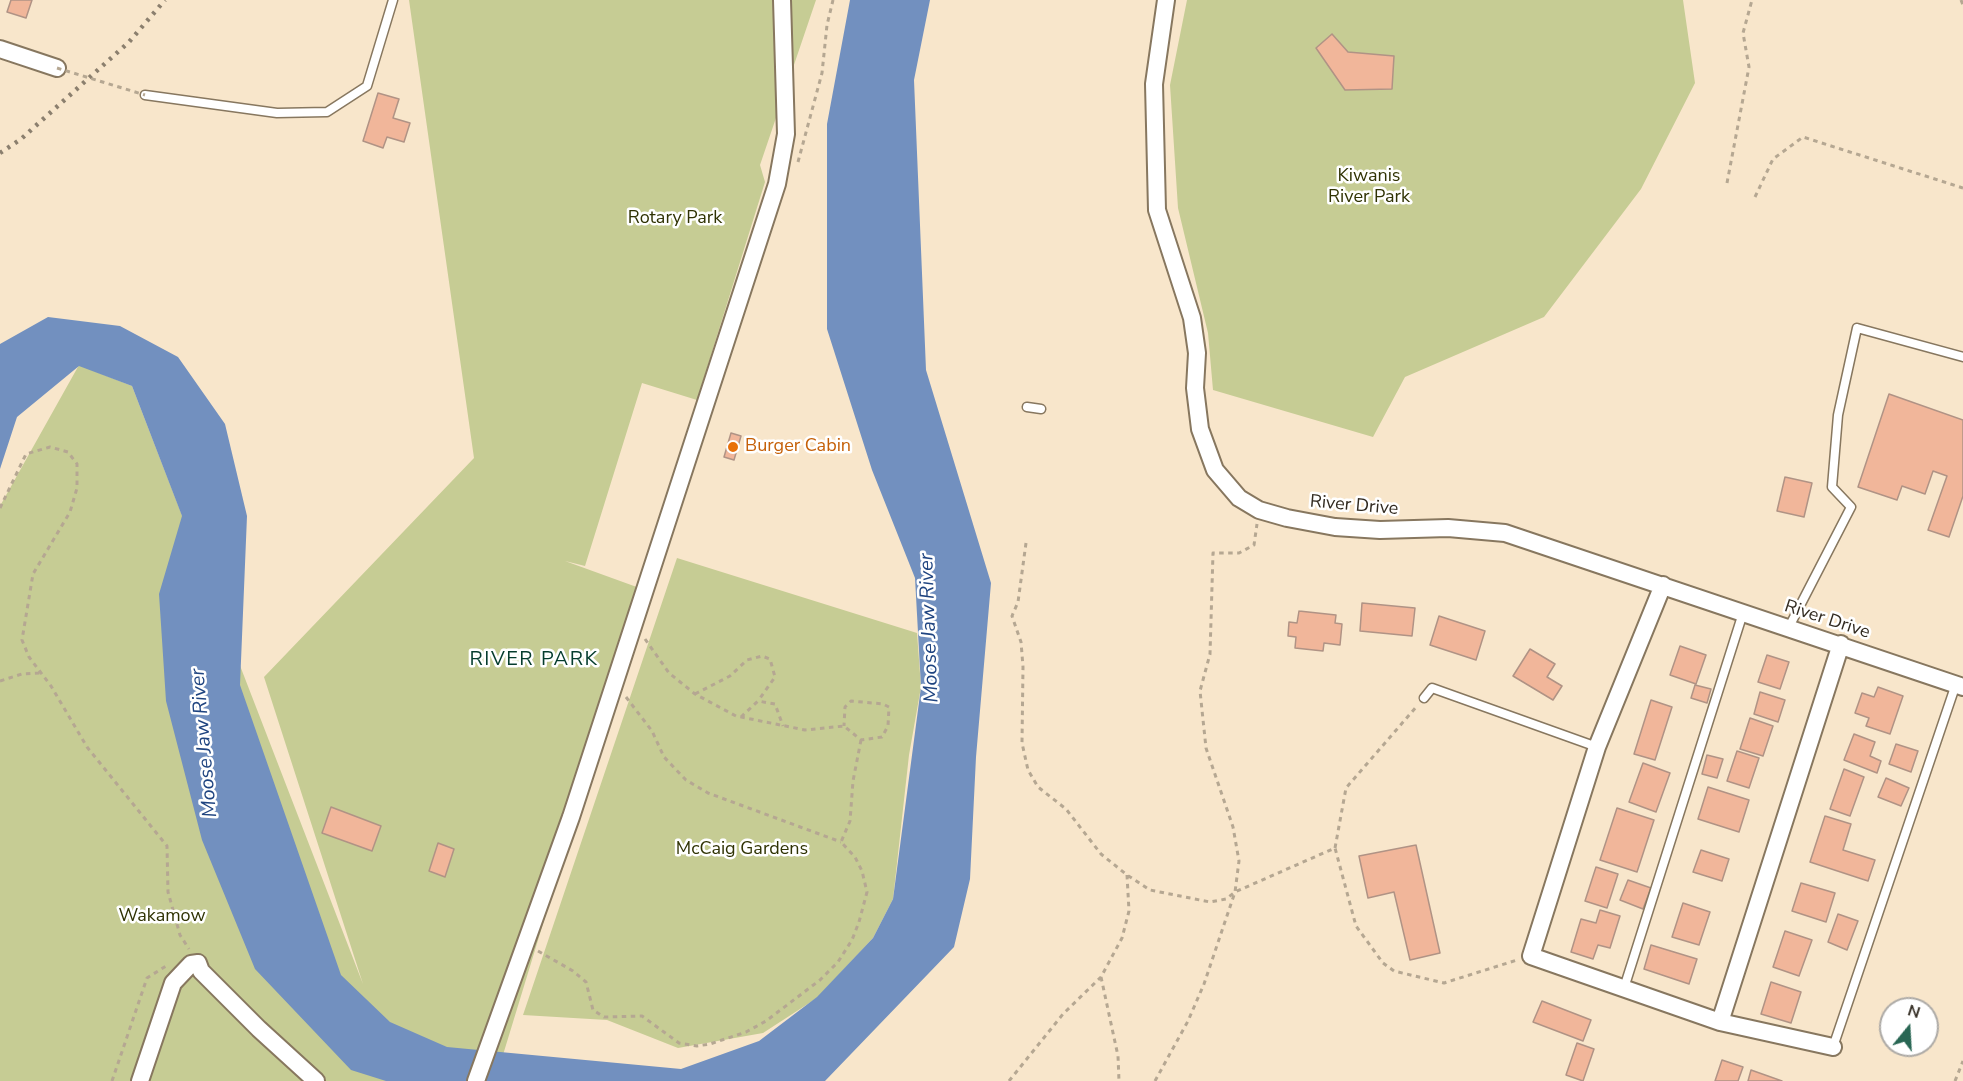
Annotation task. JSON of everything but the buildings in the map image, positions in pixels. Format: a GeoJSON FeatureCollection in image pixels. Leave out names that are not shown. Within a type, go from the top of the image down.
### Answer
{"type":"FeatureCollection","features":[{"type":"Feature","properties":{"kind":"street"},"geometry":{"type":"LineString","coordinates":[[476,1081],[571,817],[777,184],[786,134],[782,0]]}},
{"type":"Feature","properties":{"kind":"street","name":"River Drive"},"geometry":{"type":"LineString","coordinates":[[1166,0],[1154,84],[1157,210],[1192,318],[1197,353],[1195,388],[1200,429],[1215,470],[1239,498],[1259,510],[1335,527],[1380,530],[1448,528],[1504,533],[1960,685]]}},
{"type":"Feature","properties":{"kind":"street"},"geometry":{"type":"LineString","coordinates":[[0,50],[57,68]]}},
{"type":"Feature","properties":{"kind":"street"},"geometry":{"type":"LineString","coordinates":[[1663,585],[1598,747],[1531,956],[1720,1022],[1833,1047]]}},
{"type":"Feature","properties":{"kind":"street"},"geometry":{"type":"LineString","coordinates":[[1720,1022],[1841,644]]}},
{"type":"Feature","properties":{"kind":"street"},"geometry":{"type":"LineString","coordinates":[[140,1081],[173,983],[194,964],[316,1081]]}},
{"type":"Feature","properties":{"kind":"lane"},"geometry":{"type":"LineString","coordinates":[[144,95],[277,113],[327,112],[367,86],[393,0]]}},
{"type":"Feature","properties":{"kind":"lane"},"geometry":{"type":"LineString","coordinates":[[1789,627],[1851,507],[1832,487],[1838,416],[1857,328],[1963,357]]}},
{"type":"Feature","properties":{"kind":"lane"},"geometry":{"type":"LineString","coordinates":[[1027,407],[1041,409]]}},
{"type":"Feature","properties":{"kind":"lane"},"geometry":{"type":"LineString","coordinates":[[1624,988],[1743,613]]}},
{"type":"Feature","properties":{"kind":"lane"},"geometry":{"type":"LineString","coordinates":[[1833,1047],[1960,685]]}},
{"type":"Feature","properties":{"kind":"lane"},"geometry":{"type":"LineString","coordinates":[[1424,698],[1432,688],[1598,747]]}},
{"type":"Feature","properties":{"kind":"path"},"geometry":{"type":"LineString","coordinates":[[1728,183],[1749,67],[1743,33],[1752,0]]}},
{"type":"Feature","properties":{"kind":"path"},"geometry":{"type":"LineString","coordinates":[[1961,0],[1963,5]]}},
{"type":"Feature","properties":{"kind":"path"},"geometry":{"type":"LineString","coordinates":[[57,68],[144,95]]}},
{"type":"Feature","properties":{"kind":"path"},"geometry":{"type":"LineString","coordinates":[[1755,197],[1773,159],[1803,137],[1963,188]]}},
{"type":"Feature","properties":{"kind":"path"},"geometry":{"type":"LineString","coordinates":[[0,508],[26,454],[50,447],[68,452],[77,464],[77,488],[70,512],[33,574],[28,592],[22,640],[29,657],[87,747],[167,846],[168,892],[180,934],[194,964],[170,964],[147,978],[112,1081]]}},
{"type":"Feature","properties":{"kind":"path"},"geometry":{"type":"LineString","coordinates":[[1155,1081],[1188,1021],[1204,984],[1235,892],[1239,861],[1233,827],[1206,748],[1200,691],[1210,654],[1214,553],[1239,553],[1254,545],[1259,510]]}},
{"type":"Feature","properties":{"kind":"path"},"geometry":{"type":"LineString","coordinates":[[1026,543],[1018,602],[1012,616],[1021,642],[1023,667],[1022,743],[1029,770],[1038,787],[1066,809],[1101,854],[1126,875],[1150,890],[1210,902],[1227,899],[1235,892],[1335,848]]}},
{"type":"Feature","properties":{"kind":"path"},"geometry":{"type":"LineString","coordinates":[[644,638],[669,673],[695,694],[741,717],[805,730],[844,726],[861,740],[882,737],[888,726],[889,707],[883,704],[851,701],[845,707],[844,726]]}},
{"type":"Feature","properties":{"kind":"path"},"geometry":{"type":"LineString","coordinates":[[695,694],[730,676],[747,660],[762,656],[770,659],[776,677],[758,701],[741,717]]}},
{"type":"Feature","properties":{"kind":"path"},"geometry":{"type":"LineString","coordinates":[[0,681],[22,674],[41,673]]}},
{"type":"Feature","properties":{"kind":"path"},"geometry":{"type":"LineString","coordinates":[[535,950],[573,971],[586,982],[593,1010],[604,1017],[642,1016],[669,1038],[697,1046],[746,1032],[766,1021],[820,980],[838,962],[852,940],[867,892],[862,871],[855,856],[841,842],[708,794],[686,780],[664,757],[652,731],[625,696]]}},
{"type":"Feature","properties":{"kind":"path"},"geometry":{"type":"LineString","coordinates":[[1424,698],[1346,788],[1335,848],[1356,926],[1383,963],[1394,971],[1444,983],[1531,956]]}},
{"type":"Feature","properties":{"kind":"path"},"geometry":{"type":"LineString","coordinates":[[758,701],[775,704],[783,726]]}},
{"type":"Feature","properties":{"kind":"path"},"geometry":{"type":"LineString","coordinates":[[841,842],[850,821],[861,740]]}},
{"type":"Feature","properties":{"kind":"path"},"geometry":{"type":"LineString","coordinates":[[1009,1081],[1063,1014],[1101,976],[1122,938],[1129,911],[1126,875]]}},
{"type":"Feature","properties":{"kind":"path"},"geometry":{"type":"LineString","coordinates":[[1101,976],[1118,1056],[1119,1081]]}},
{"type":"Feature","properties":{"kind":"path"},"geometry":{"type":"LineString","coordinates":[[1955,1081],[1963,1061]]}},
{"type":"Feature","properties":{"kind":"green space","name":"Wakamow"},"geometry":{"type":"Polygon","coordinates":[[[409,0],[816,0],[760,165],[765,182],[697,400],[642,383],[585,566],[565,561],[645,590],[495,1081],[0,1081],[0,506],[79,365],[132,386],[363,984],[264,677],[474,458],[409,0]]]}},
{"type":"Feature","properties":{"kind":"green space","name":"Kiwanis River Park"},"geometry":{"type":"Polygon","coordinates":[[[1187,0],[1683,0],[1695,83],[1641,189],[1544,317],[1405,377],[1373,437],[1213,390],[1208,333],[1178,208],[1170,85],[1187,0]]]}},
{"type":"Feature","properties":{"kind":"green space","name":"McCaig Gardens"},"geometry":{"type":"Polygon","coordinates":[[[677,558],[917,633],[921,687],[909,755],[893,899],[873,938],[817,998],[763,1033],[678,1048],[607,1020],[523,1015],[677,558]]]}},
{"type":"Feature","properties":{"kind":"water","name":"Moose Jaw River"},"geometry":{"type":"Polygon","coordinates":[[[850,0],[930,0],[914,80],[926,370],[991,583],[976,757],[970,879],[954,947],[825,1081],[386,1081],[351,1070],[255,969],[202,840],[166,701],[159,594],[182,516],[132,386],[79,366],[17,417],[0,469],[0,344],[48,317],[120,326],[178,357],[225,424],[247,516],[240,685],[341,975],[390,1022],[447,1047],[681,1069],[759,1041],[817,997],[873,938],[893,899],[921,687],[915,578],[872,470],[827,329],[827,124],[850,0]]]}},
{"type":"Feature","properties":{"kind":"railway"},"geometry":{"type":"LineString","coordinates":[[0,153],[21,139],[129,42],[165,0]]}},
{"type":"Feature","properties":{"kind":"place","name":"Burger Cabin"},"geometry":{"type":"Point","coordinates":[733,447]}},
{"type":"Feature","properties":{"kind":"district","name":"RIVER PARK"},"geometry":{"type":"Point","coordinates":[534,660]}},
{"type":"Feature","properties":{"kind":"park label","name":"Rotary Park"},"geometry":{"type":"Point","coordinates":[675,219]}}]}
